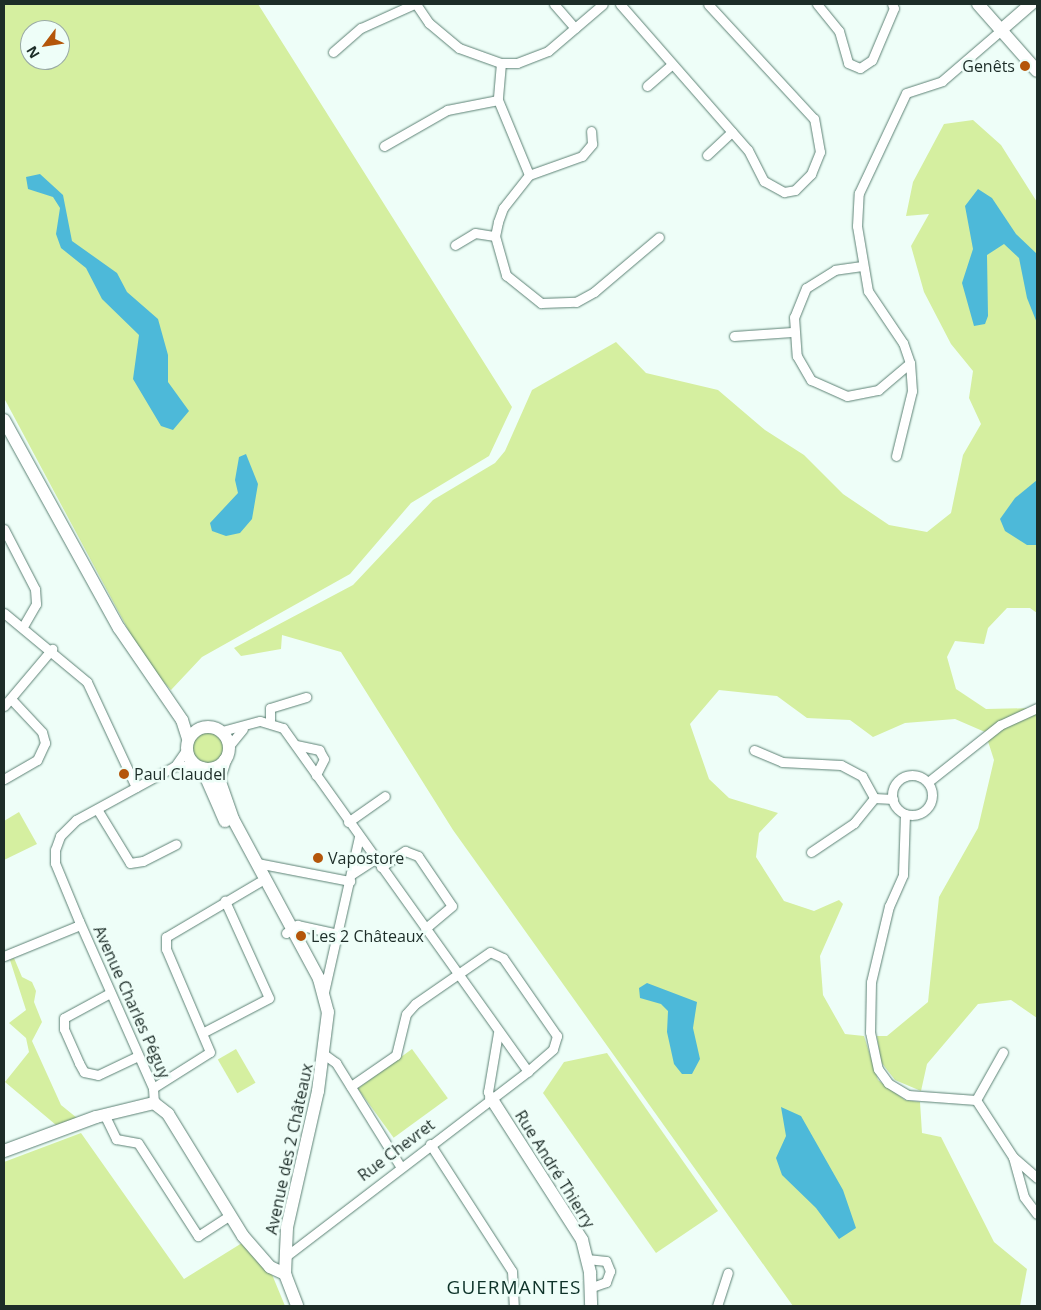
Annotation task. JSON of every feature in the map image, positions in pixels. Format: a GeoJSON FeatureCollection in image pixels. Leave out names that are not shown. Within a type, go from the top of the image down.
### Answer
{"type":"FeatureCollection","features":[{"type":"Feature","properties":{"kind":"main road"},"geometry":{"type":"LineString","coordinates":[[978,4],[1037,71]]}},
{"type":"Feature","properties":{"kind":"main road"},"geometry":{"type":"LineString","coordinates":[[1001,30],[1031,4]]}},
{"type":"Feature","properties":{"kind":"main road"},"geometry":{"type":"LineString","coordinates":[[4,420],[119,628],[177,712],[187,744],[199,767],[215,768],[225,760],[230,746],[222,731],[205,726],[177,712]]}},
{"type":"Feature","properties":{"kind":"main road"},"geometry":{"type":"LineString","coordinates":[[187,744],[205,726]]}},
{"type":"Feature","properties":{"kind":"main road","name":"Avenue des 2 Châteaux"},"geometry":{"type":"LineString","coordinates":[[225,760],[219,779],[224,794],[315,988],[327,1027]]}},
{"type":"Feature","properties":{"kind":"main road","name":"Avenue des 2 Châteaux"},"geometry":{"type":"LineString","coordinates":[[199,767],[259,882],[324,992],[327,1027],[325,1055],[287,1228],[285,1274],[297,1306]]}},
{"type":"Feature","properties":{"kind":"main road","name":"Rue André Thierry"},"geometry":{"type":"LineString","coordinates":[[491,1098],[574,1226],[587,1259],[592,1287],[591,1306]]}},
{"type":"Feature","properties":{"kind":"main road"},"geometry":{"type":"LineString","coordinates":[[4,1151],[104,1114],[154,1103]]}},
{"type":"Feature","properties":{"kind":"main road","name":"Avenue Charles Péguy"},"geometry":{"type":"LineString","coordinates":[[154,1103],[168,1114],[230,1215],[270,1267],[285,1274]]}},
{"type":"Feature","properties":{"kind":"street"},"geometry":{"type":"LineString","coordinates":[[333,52],[361,28],[415,4],[430,23],[459,48],[502,63],[532,60],[575,28],[603,4]]}},
{"type":"Feature","properties":{"kind":"street"},"geometry":{"type":"LineString","coordinates":[[554,4],[575,28]]}},
{"type":"Feature","properties":{"kind":"street"},"geometry":{"type":"LineString","coordinates":[[620,4],[756,161],[764,181],[784,192],[803,185],[820,152],[818,129],[807,108],[768,72],[708,4]]}},
{"type":"Feature","properties":{"kind":"street"},"geometry":{"type":"LineString","coordinates":[[817,4],[839,31],[848,62],[860,68],[872,60],[894,8],[892,4]]}},
{"type":"Feature","properties":{"kind":"street"},"geometry":{"type":"LineString","coordinates":[[896,456],[912,390],[910,363],[903,343],[868,291],[862,266],[856,209],[859,193],[901,99],[912,89],[948,76],[1001,30]]}},
{"type":"Feature","properties":{"kind":"street"},"geometry":{"type":"LineString","coordinates":[[502,63],[498,100],[529,175]]}},
{"type":"Feature","properties":{"kind":"street"},"geometry":{"type":"LineString","coordinates":[[647,86],[672,64]]}},
{"type":"Feature","properties":{"kind":"street"},"geometry":{"type":"LineString","coordinates":[[384,146],[447,110],[498,100]]}},
{"type":"Feature","properties":{"kind":"street"},"geometry":{"type":"LineString","coordinates":[[591,131],[592,144],[582,156],[529,175],[503,208],[495,236],[506,275],[542,303],[576,302],[594,292],[658,237]]}},
{"type":"Feature","properties":{"kind":"street"},"geometry":{"type":"LineString","coordinates":[[706,155],[732,132]]}},
{"type":"Feature","properties":{"kind":"street"},"geometry":{"type":"LineString","coordinates":[[455,245],[475,232],[495,236]]}},
{"type":"Feature","properties":{"kind":"street"},"geometry":{"type":"LineString","coordinates":[[862,266],[835,270],[806,288],[792,332],[797,356],[811,380],[847,396],[878,390],[910,363]]}},
{"type":"Feature","properties":{"kind":"street"},"geometry":{"type":"LineString","coordinates":[[734,336],[792,332]]}},
{"type":"Feature","properties":{"kind":"street"},"geometry":{"type":"LineString","coordinates":[[4,529],[35,589],[36,604],[24,625]]}},
{"type":"Feature","properties":{"kind":"street"},"geometry":{"type":"LineString","coordinates":[[4,613],[24,625],[76,670],[100,702],[117,751],[136,787]]}},
{"type":"Feature","properties":{"kind":"street"},"geometry":{"type":"LineString","coordinates":[[4,706],[12,700],[52,649]]}},
{"type":"Feature","properties":{"kind":"street"},"geometry":{"type":"LineString","coordinates":[[270,721],[270,708],[306,697]]}},
{"type":"Feature","properties":{"kind":"street"},"geometry":{"type":"LineString","coordinates":[[4,779],[37,760],[45,750],[42,732],[12,700]]}},
{"type":"Feature","properties":{"kind":"street"},"geometry":{"type":"LineString","coordinates":[[928,782],[1000,724],[1037,708]]}},
{"type":"Feature","properties":{"kind":"street"},"geometry":{"type":"LineString","coordinates":[[222,731],[270,721],[283,728],[498,1033],[528,1071]]}},
{"type":"Feature","properties":{"kind":"street"},"geometry":{"type":"LineString","coordinates":[[230,746],[243,728]]}},
{"type":"Feature","properties":{"kind":"street","name":"Avenue Charles Péguy"},"geometry":{"type":"LineString","coordinates":[[175,766],[187,744]]}},
{"type":"Feature","properties":{"kind":"street"},"geometry":{"type":"LineString","coordinates":[[296,745],[319,750],[324,758],[316,775]]}},
{"type":"Feature","properties":{"kind":"street"},"geometry":{"type":"LineString","coordinates":[[754,750],[782,762],[842,765],[862,776],[874,798]]}},
{"type":"Feature","properties":{"kind":"street","name":"Avenue Charles Péguy"},"geometry":{"type":"LineString","coordinates":[[154,1103],[153,1088],[80,925],[55,863],[55,850],[70,826],[97,809],[175,766],[199,767]]}},
{"type":"Feature","properties":{"kind":"street"},"geometry":{"type":"LineString","coordinates":[[892,799],[895,784],[907,776],[928,782]]}},
{"type":"Feature","properties":{"kind":"street"},"geometry":{"type":"LineString","coordinates":[[874,798],[892,799],[906,814],[914,815],[929,807],[932,799],[928,782]]}},
{"type":"Feature","properties":{"kind":"street"},"geometry":{"type":"LineString","coordinates":[[348,822],[384,796]]}},
{"type":"Feature","properties":{"kind":"street"},"geometry":{"type":"LineString","coordinates":[[810,852],[854,823],[874,798]]}},
{"type":"Feature","properties":{"kind":"street"},"geometry":{"type":"LineString","coordinates":[[97,809],[130,863],[143,862],[176,844]]}},
{"type":"Feature","properties":{"kind":"street"},"geometry":{"type":"LineString","coordinates":[[906,814],[903,875],[889,906],[871,982],[873,1054],[878,1069],[898,1090],[976,1100]]}},
{"type":"Feature","properties":{"kind":"street"},"geometry":{"type":"LineString","coordinates":[[324,992],[360,837]]}},
{"type":"Feature","properties":{"kind":"street"},"geometry":{"type":"LineString","coordinates":[[381,867],[405,851],[418,856],[452,906],[425,929]]}},
{"type":"Feature","properties":{"kind":"street"},"geometry":{"type":"LineString","coordinates":[[257,863],[351,878],[375,859]]}},
{"type":"Feature","properties":{"kind":"street"},"geometry":{"type":"LineString","coordinates":[[153,1088],[210,1052],[204,1032],[165,940],[171,931],[259,882]]}},
{"type":"Feature","properties":{"kind":"street"},"geometry":{"type":"LineString","coordinates":[[204,1032],[269,998],[225,901]]}},
{"type":"Feature","properties":{"kind":"street"},"geometry":{"type":"LineString","coordinates":[[4,956],[80,925]]}},
{"type":"Feature","properties":{"kind":"street"},"geometry":{"type":"LineString","coordinates":[[289,930],[338,934]]}},
{"type":"Feature","properties":{"kind":"street","name":"Rue Chevret"},"geometry":{"type":"LineString","coordinates":[[285,1257],[400,1166],[528,1071],[553,1049],[557,1036],[503,958],[490,952],[457,974]]}},
{"type":"Feature","properties":{"kind":"street"},"geometry":{"type":"LineString","coordinates":[[352,1086],[396,1055],[406,1014],[457,974]]}},
{"type":"Feature","properties":{"kind":"street"},"geometry":{"type":"LineString","coordinates":[[110,993],[64,1018],[64,1029],[79,1063],[84,1072],[98,1075],[138,1056]]}},
{"type":"Feature","properties":{"kind":"street"},"geometry":{"type":"LineString","coordinates":[[491,1098],[488,1092],[498,1033]]}},
{"type":"Feature","properties":{"kind":"street"},"geometry":{"type":"LineString","coordinates":[[976,1100],[1002,1052]]}},
{"type":"Feature","properties":{"kind":"street"},"geometry":{"type":"LineString","coordinates":[[325,1055],[352,1086],[400,1166]]}},
{"type":"Feature","properties":{"kind":"street"},"geometry":{"type":"LineString","coordinates":[[976,1100],[1013,1158],[1024,1197],[1037,1214]]}},
{"type":"Feature","properties":{"kind":"street"},"geometry":{"type":"LineString","coordinates":[[104,1114],[116,1139],[138,1144],[198,1236],[230,1215]]}},
{"type":"Feature","properties":{"kind":"street"},"geometry":{"type":"LineString","coordinates":[[430,1144],[512,1271],[514,1306]]}},
{"type":"Feature","properties":{"kind":"street"},"geometry":{"type":"LineString","coordinates":[[1013,1158],[1037,1178]]}},
{"type":"Feature","properties":{"kind":"street"},"geometry":{"type":"LineString","coordinates":[[587,1259],[606,1261],[610,1271],[606,1282],[592,1287]]}},
{"type":"Feature","properties":{"kind":"street"},"geometry":{"type":"LineString","coordinates":[[717,1306],[728,1273]]}},
{"type":"Feature","properties":{"kind":"green space"},"geometry":{"type":"Polygon","coordinates":[[[4,4],[258,4],[512,407],[489,456],[411,503],[350,574],[202,657],[171,690],[146,663],[4,398],[4,4]]]}},
{"type":"Feature","properties":{"kind":"green space"},"geometry":{"type":"Polygon","coordinates":[[[973,120],[1001,145],[1037,202],[1037,613],[1030,608],[1007,608],[988,628],[984,644],[955,641],[947,657],[956,689],[986,709],[1037,708],[1037,1018],[1011,1000],[978,1004],[927,1064],[921,1091],[895,1080],[881,1062],[877,1036],[887,1036],[928,1002],[939,897],[978,828],[994,760],[985,732],[955,719],[905,723],[873,737],[850,720],[807,718],[777,696],[719,690],[690,724],[709,779],[729,798],[778,813],[759,833],[756,857],[784,901],[814,911],[839,900],[843,904],[820,956],[823,995],[845,1034],[864,1036],[878,1080],[905,1100],[920,1102],[922,1133],[941,1137],[994,1242],[1027,1269],[1020,1306],[793,1306],[453,830],[341,652],[282,635],[281,649],[241,656],[234,648],[353,585],[433,500],[495,463],[505,451],[532,390],[616,342],[646,373],[718,390],[765,430],[804,455],[843,494],[889,525],[927,532],[951,513],[963,455],[981,424],[969,398],[973,371],[951,344],[924,292],[911,246],[929,214],[906,216],[913,182],[944,124],[973,120]]]}},
{"type":"Feature","properties":{"kind":"green space"},"geometry":{"type":"Polygon","coordinates":[[[208,731],[215,732],[220,736],[224,741],[224,755],[220,760],[215,764],[208,765],[201,764],[196,760],[192,755],[191,748],[192,741],[196,736],[201,732],[208,731]]]}},
{"type":"Feature","properties":{"kind":"green space"},"geometry":{"type":"Polygon","coordinates":[[[19,812],[37,844],[4,860],[4,821],[19,812]]]}},
{"type":"Feature","properties":{"kind":"green space"},"geometry":{"type":"Polygon","coordinates":[[[14,958],[22,977],[32,982],[36,991],[34,1002],[42,1022],[32,1041],[61,1105],[77,1118],[56,1125],[5,1082],[29,1052],[26,1038],[9,1023],[26,1010],[10,960],[14,958]]]}},
{"type":"Feature","properties":{"kind":"green space"},"geometry":{"type":"Polygon","coordinates":[[[236,1049],[255,1083],[237,1093],[218,1060],[236,1049]]]}},
{"type":"Feature","properties":{"kind":"green space"},"geometry":{"type":"Polygon","coordinates":[[[412,1049],[448,1098],[394,1138],[358,1088],[412,1049]]]}},
{"type":"Feature","properties":{"kind":"green space"},"geometry":{"type":"Polygon","coordinates":[[[607,1053],[718,1211],[656,1253],[543,1093],[564,1062],[607,1053]]]}},
{"type":"Feature","properties":{"kind":"green space"},"geometry":{"type":"Polygon","coordinates":[[[81,1133],[184,1279],[242,1243],[271,1272],[285,1306],[4,1306],[4,1162],[81,1133]]]}},
{"type":"Feature","properties":{"kind":"water"},"geometry":{"type":"Polygon","coordinates":[[[40,174],[63,195],[72,241],[117,273],[127,292],[158,319],[168,355],[168,382],[189,411],[173,430],[161,426],[133,379],[139,335],[102,299],[86,268],[61,248],[56,234],[60,208],[53,197],[28,189],[26,177],[40,174]]]}},
{"type":"Feature","properties":{"kind":"water"},"geometry":{"type":"Polygon","coordinates":[[[978,189],[992,198],[1016,234],[1037,254],[1037,323],[1027,298],[1019,258],[1004,244],[987,255],[988,316],[985,324],[974,326],[962,283],[973,249],[965,206],[978,189]]]}},
{"type":"Feature","properties":{"kind":"water"},"geometry":{"type":"Polygon","coordinates":[[[246,454],[258,484],[252,519],[240,533],[226,536],[212,531],[210,523],[238,493],[235,480],[239,457],[246,454]]]}},
{"type":"Feature","properties":{"kind":"water"},"geometry":{"type":"Polygon","coordinates":[[[1037,480],[1037,545],[1027,545],[1005,531],[1000,519],[1015,498],[1037,480]]]}},
{"type":"Feature","properties":{"kind":"water"},"geometry":{"type":"Polygon","coordinates":[[[647,983],[697,1002],[693,1028],[700,1059],[692,1074],[682,1074],[674,1064],[667,1032],[668,1011],[661,1004],[640,998],[639,988],[647,983]]]}},
{"type":"Feature","properties":{"kind":"water"},"geometry":{"type":"Polygon","coordinates":[[[781,1107],[801,1116],[843,1190],[856,1228],[839,1239],[816,1208],[782,1175],[776,1158],[786,1136],[781,1107]]]}},
{"type":"Feature","properties":{"kind":"place","name":"Genêts"},"geometry":{"type":"Point","coordinates":[1025,66]}},
{"type":"Feature","properties":{"kind":"place","name":"Paul Claudel"},"geometry":{"type":"Point","coordinates":[124,774]}},
{"type":"Feature","properties":{"kind":"place","name":"Vapostore"},"geometry":{"type":"Point","coordinates":[318,858]}},
{"type":"Feature","properties":{"kind":"place","name":"Les 2 Châteaux"},"geometry":{"type":"Point","coordinates":[301,936]}},
{"type":"Feature","properties":{"kind":"district","name":"GUERMANTES"},"geometry":{"type":"Point","coordinates":[514,1288]}}]}
